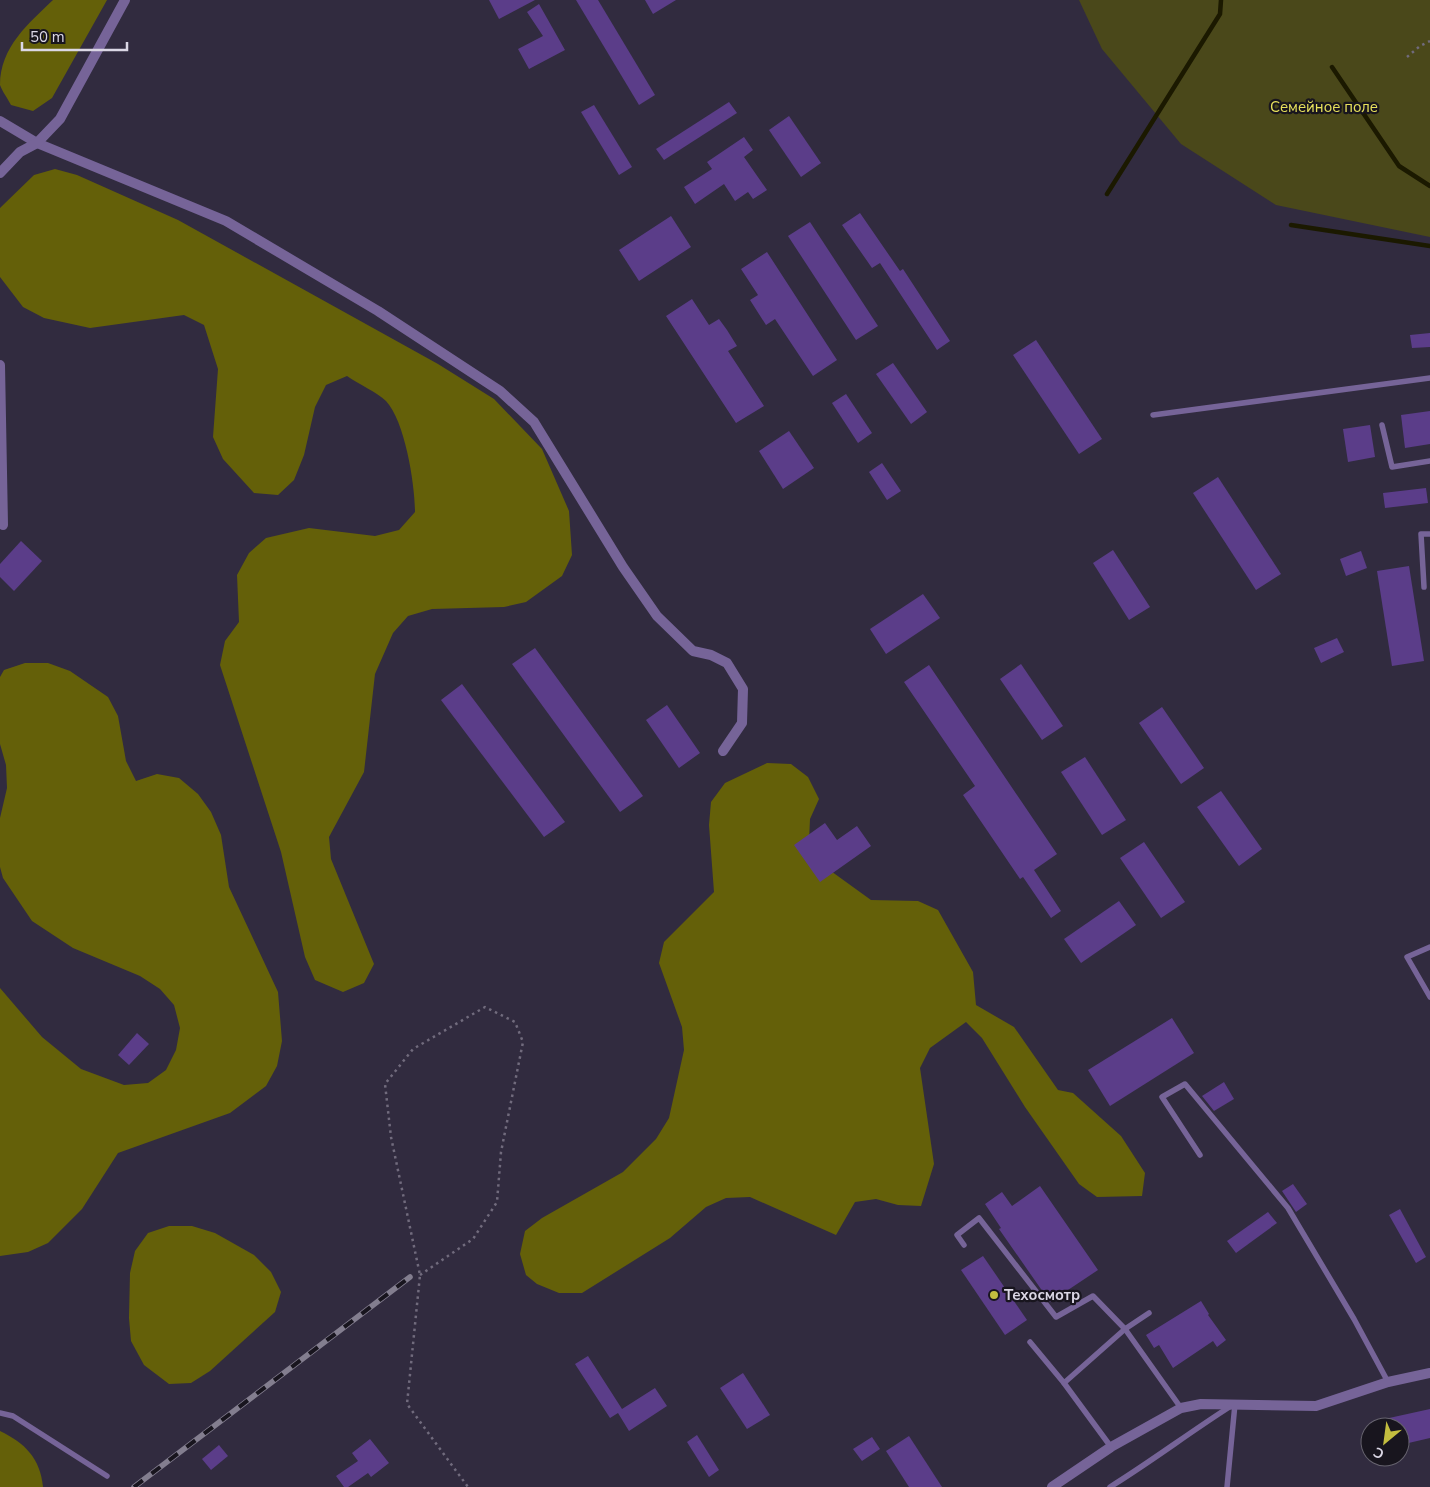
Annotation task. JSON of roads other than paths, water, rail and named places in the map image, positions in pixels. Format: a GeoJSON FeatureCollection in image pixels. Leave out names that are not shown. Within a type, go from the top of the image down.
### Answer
{"type":"FeatureCollection","features":[{"type":"Feature","properties":{"kind":"street"},"geometry":{"type":"LineString","coordinates":[[0,173],[20,152],[37,143],[60,119],[125,0]]}},
{"type":"Feature","properties":{"kind":"street"},"geometry":{"type":"LineString","coordinates":[[0,121],[37,143],[226,221],[378,311],[500,391],[534,422],[623,567],[657,616],[693,651],[711,655],[727,663],[743,689],[742,723],[723,751]]}},
{"type":"Feature","properties":{"kind":"street"},"geometry":{"type":"LineString","coordinates":[[0,364],[3,525]]}},
{"type":"Feature","properties":{"kind":"street"},"geometry":{"type":"LineString","coordinates":[[1052,1487],[1112,1447],[1181,1408],[1201,1404],[1316,1406],[1388,1382],[1430,1373]]}},
{"type":"Feature","properties":{"kind":"lane"},"geometry":{"type":"LineString","coordinates":[[1154,415],[1430,378]]}},
{"type":"Feature","properties":{"kind":"lane"},"geometry":{"type":"LineString","coordinates":[[1382,425],[1392,467],[1430,461]]}},
{"type":"Feature","properties":{"kind":"lane"},"geometry":{"type":"LineString","coordinates":[[1424,587],[1421,534],[1430,534]]}},
{"type":"Feature","properties":{"kind":"lane"},"geometry":{"type":"LineString","coordinates":[[1430,947],[1407,957],[1430,996]]}},
{"type":"Feature","properties":{"kind":"lane"},"geometry":{"type":"LineString","coordinates":[[1200,1155],[1162,1097],[1185,1084],[1288,1208],[1354,1319],[1388,1382]]}},
{"type":"Feature","properties":{"kind":"lane"},"geometry":{"type":"LineString","coordinates":[[964,1245],[956,1235],[979,1218],[1056,1317],[1093,1296],[1125,1329],[1181,1408]]}},
{"type":"Feature","properties":{"kind":"lane"},"geometry":{"type":"LineString","coordinates":[[1064,1383],[1125,1329],[1149,1313]]}},
{"type":"Feature","properties":{"kind":"lane"},"geometry":{"type":"LineString","coordinates":[[1030,1342],[1064,1383],[1112,1447]]}},
{"type":"Feature","properties":{"kind":"lane"},"geometry":{"type":"LineString","coordinates":[[1110,1487],[1149,1463],[1189,1433],[1235,1404]]}},
{"type":"Feature","properties":{"kind":"lane"},"geometry":{"type":"LineString","coordinates":[[1227,1487],[1235,1404]]}},
{"type":"Feature","properties":{"kind":"lane"},"geometry":{"type":"LineString","coordinates":[[0,1413],[13,1416],[107,1476]]}},
{"type":"Feature","properties":{"kind":"waterway"},"geometry":{"type":"LineString","coordinates":[[1107,194],[1220,14],[1221,0]]}},
{"type":"Feature","properties":{"kind":"waterway"},"geometry":{"type":"LineString","coordinates":[[1332,67],[1399,166],[1430,186]]}},
{"type":"Feature","properties":{"kind":"waterway"},"geometry":{"type":"LineString","coordinates":[[1291,225],[1430,246]]}},
{"type":"Feature","properties":{"kind":"railway"},"geometry":{"type":"LineString","coordinates":[[134,1487],[410,1277]]}},
{"type":"Feature","properties":{"kind":"place","name":"Техосмотр"},"geometry":{"type":"Point","coordinates":[994,1295]}},
{"type":"Feature","properties":{"kind":"park label","name":"Семейное поле"},"geometry":{"type":"Point","coordinates":[1324,107]}}]}
